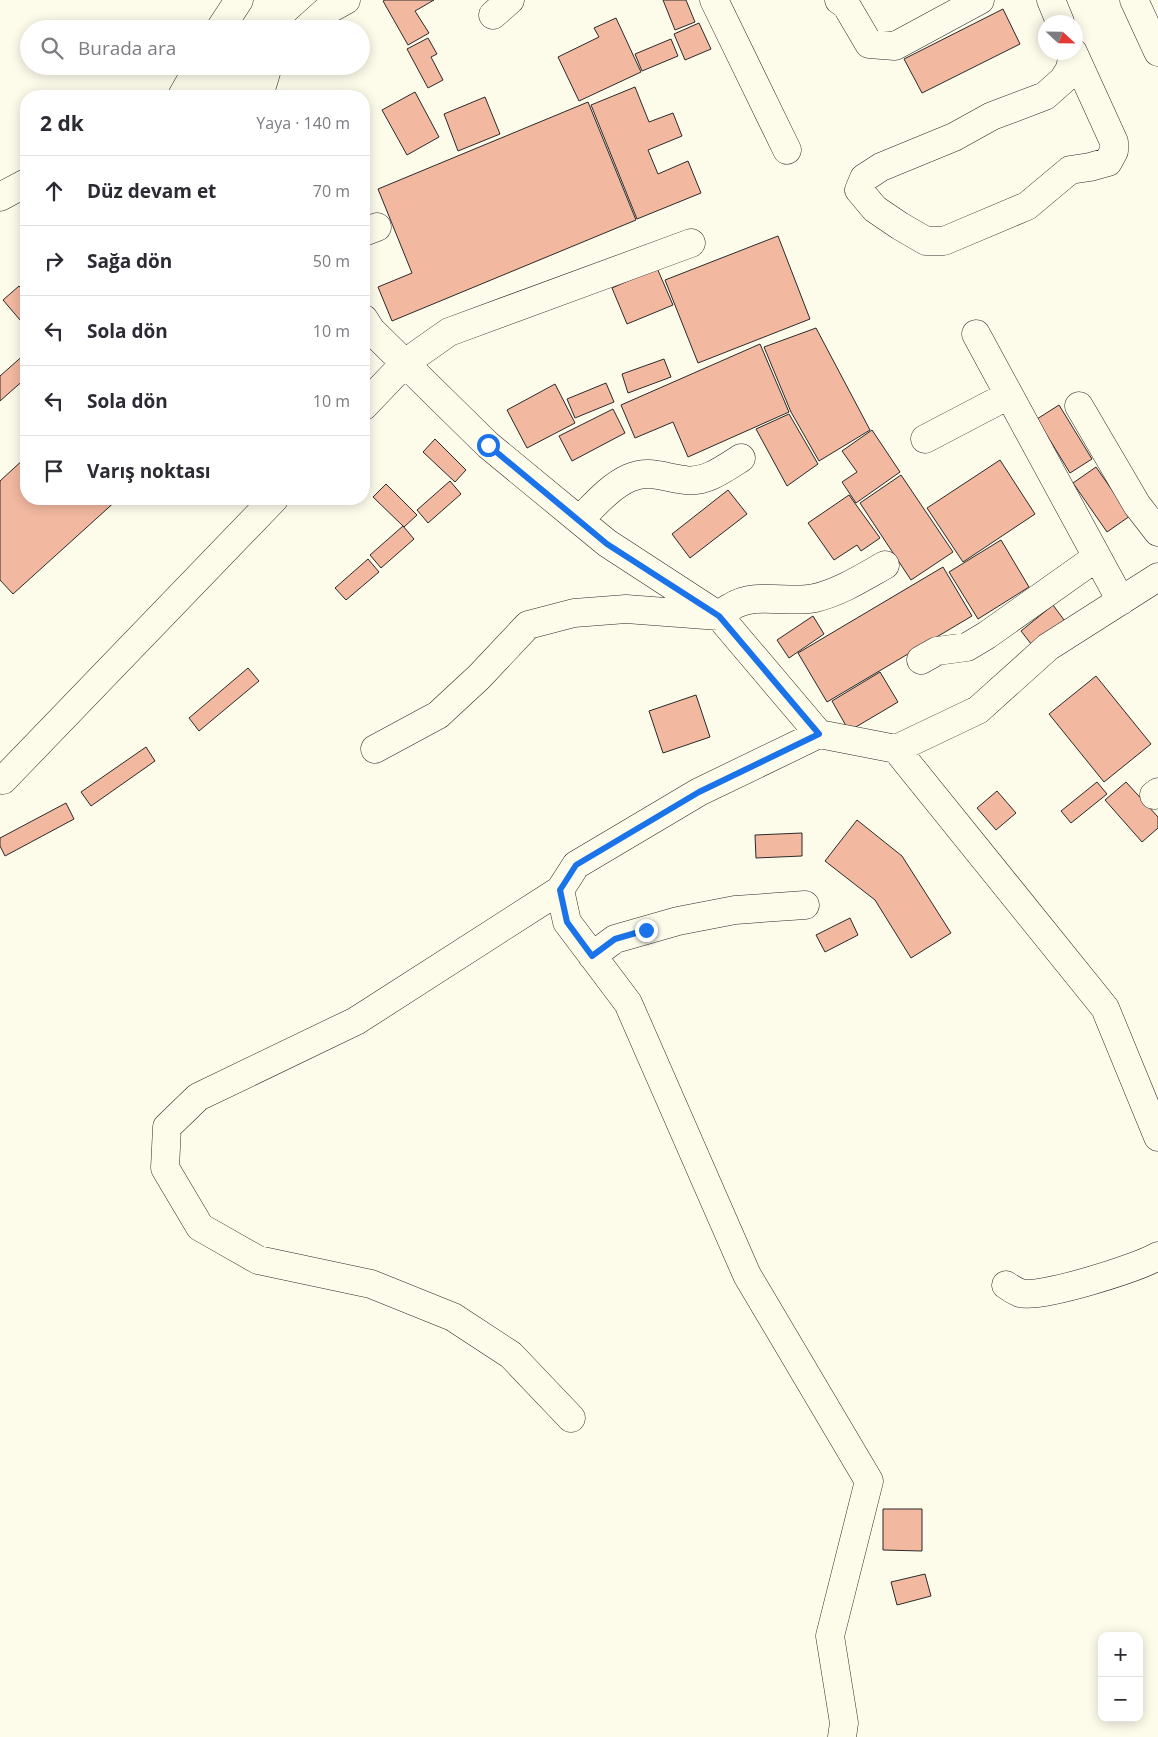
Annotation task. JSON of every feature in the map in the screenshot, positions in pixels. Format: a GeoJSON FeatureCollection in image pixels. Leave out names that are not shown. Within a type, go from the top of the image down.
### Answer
{"type":"FeatureCollection","features":[{"type":"Feature","properties":{"kind":"street"},"geometry":{"type":"LineString","coordinates":[[226,20],[238,0]]}},
{"type":"Feature","properties":{"kind":"street"},"geometry":{"type":"LineString","coordinates":[[316,20],[326,11],[346,0]]}},
{"type":"Feature","properties":{"kind":"street"},"geometry":{"type":"LineString","coordinates":[[714,0],[787,150]]}},
{"type":"Feature","properties":{"kind":"street"},"geometry":{"type":"LineString","coordinates":[[844,2],[869,44],[895,46],[980,0]]}},
{"type":"Feature","properties":{"kind":"street"},"geometry":{"type":"LineString","coordinates":[[1051,0],[1057,15]]}},
{"type":"Feature","properties":{"kind":"street"},"geometry":{"type":"LineString","coordinates":[[1134,0],[1158,52]]}},
{"type":"Feature","properties":{"kind":"street"},"geometry":{"type":"LineString","coordinates":[[1073,53],[1114,142],[1114,151],[1108,162],[1070,170],[1027,206],[944,241],[926,241],[900,226],[875,209],[859,190],[864,178],[881,167],[954,137],[992,116],[1045,96],[1063,80],[1070,69],[1073,53]]}},
{"type":"Feature","properties":{"kind":"street"},"geometry":{"type":"LineString","coordinates":[[185,90],[193,75]]}},
{"type":"Feature","properties":{"kind":"street"},"geometry":{"type":"LineString","coordinates":[[202,90],[243,75]]}},
{"type":"Feature","properties":{"kind":"street"},"geometry":{"type":"LineString","coordinates":[[261,90],[265,75]]}},
{"type":"Feature","properties":{"kind":"street"},"geometry":{"type":"LineString","coordinates":[[0,197],[20,186]]}},
{"type":"Feature","properties":{"kind":"street"},"geometry":{"type":"LineString","coordinates":[[370,400],[405,363],[449,332],[691,243]]}},
{"type":"Feature","properties":{"kind":"street"},"geometry":{"type":"LineString","coordinates":[[370,328],[488,445],[607,544],[719,616],[819,734]]}},
{"type":"Feature","properties":{"kind":"street"},"geometry":{"type":"LineString","coordinates":[[976,334],[1120,602]]}},
{"type":"Feature","properties":{"kind":"street"},"geometry":{"type":"LineString","coordinates":[[925,439],[1010,395]]}},
{"type":"Feature","properties":{"kind":"street"},"geometry":{"type":"LineString","coordinates":[[1079,406],[1137,505],[1158,532]]}},
{"type":"Feature","properties":{"kind":"street"},"geometry":{"type":"LineString","coordinates":[[578,520],[613,488],[628,478],[648,473],[666,475],[686,481],[706,478],[740,458]]}},
{"type":"Feature","properties":{"kind":"street"},"geometry":{"type":"LineString","coordinates":[[3,780],[268,505]]}},
{"type":"Feature","properties":{"kind":"street"},"geometry":{"type":"LineString","coordinates":[[921,660],[937,651],[966,647],[987,635],[1096,557]]}},
{"type":"Feature","properties":{"kind":"street"},"geometry":{"type":"LineString","coordinates":[[375,749],[438,715],[528,625],[574,613],[626,609],[719,616],[732,606],[748,600],[814,598],[840,590],[884,565]]}},
{"type":"Feature","properties":{"kind":"street"},"geometry":{"type":"LineString","coordinates":[[571,1418],[511,1355],[453,1317],[371,1284],[258,1260],[200,1227],[165,1168],[167,1127],[198,1097],[356,1021],[560,890],[576,865],[699,792],[819,734],[896,749],[978,710],[1048,648],[1158,578]]}},
{"type":"Feature","properties":{"kind":"street"},"geometry":{"type":"LineString","coordinates":[[896,749],[1105,1008],[1158,1137]]}},
{"type":"Feature","properties":{"kind":"street"},"geometry":{"type":"LineString","coordinates":[[560,890],[567,922],[628,1004],[748,1275],[869,1481],[830,1636],[844,1723],[842,1737]]}},
{"type":"Feature","properties":{"kind":"street"},"geometry":{"type":"LineString","coordinates":[[592,956],[615,939],[678,921],[735,910],[805,905]]}},
{"type":"Feature","properties":{"kind":"street"},"geometry":{"type":"LineString","coordinates":[[1006,1285],[1020,1293],[1041,1294],[1100,1278],[1158,1256]]}},
{"type":"Feature","properties":{"kind":"building"},"geometry":{"type":"Polygon","coordinates":[[[434,0],[415,11],[429,33],[408,45],[383,1],[434,0]]]}},
{"type":"Feature","properties":{"kind":"building"},"geometry":{"type":"Polygon","coordinates":[[[663,0],[686,0],[695,22],[675,30],[663,0]]]}},
{"type":"Feature","properties":{"kind":"building"},"geometry":{"type":"Polygon","coordinates":[[[1003,9],[1020,44],[922,93],[904,59],[1003,9]]]}},
{"type":"Feature","properties":{"kind":"building"},"geometry":{"type":"Polygon","coordinates":[[[616,18],[641,72],[579,101],[558,57],[599,37],[594,28],[616,18]]]}},
{"type":"Feature","properties":{"kind":"building"},"geometry":{"type":"Polygon","coordinates":[[[699,23],[711,49],[685,60],[674,34],[699,23]]]}},
{"type":"Feature","properties":{"kind":"building"},"geometry":{"type":"Polygon","coordinates":[[[428,38],[437,54],[431,57],[443,80],[428,88],[407,49],[428,38]]]}},
{"type":"Feature","properties":{"kind":"building"},"geometry":{"type":"Polygon","coordinates":[[[671,39],[678,56],[642,71],[635,54],[671,39]]]}},
{"type":"Feature","properties":{"kind":"building"},"geometry":{"type":"Polygon","coordinates":[[[635,87],[649,122],[673,113],[682,136],[648,150],[658,174],[688,161],[701,193],[637,219],[591,105],[635,87]]]}},
{"type":"Feature","properties":{"kind":"building"},"geometry":{"type":"Polygon","coordinates":[[[415,92],[439,137],[407,155],[382,110],[415,92]]]}},
{"type":"Feature","properties":{"kind":"building"},"geometry":{"type":"Polygon","coordinates":[[[485,97],[500,134],[458,151],[444,114],[485,97]]]}},
{"type":"Feature","properties":{"kind":"building"},"geometry":{"type":"Polygon","coordinates":[[[588,102],[636,220],[392,321],[378,287],[412,273],[378,189],[588,102]]]}},
{"type":"Feature","properties":{"kind":"building"},"geometry":{"type":"Polygon","coordinates":[[[778,236],[810,319],[698,363],[665,280],[778,236]]]}},
{"type":"Feature","properties":{"kind":"building"},"geometry":{"type":"Polygon","coordinates":[[[657,268],[673,305],[627,324],[612,288],[657,268]]]}},
{"type":"Feature","properties":{"kind":"building"},"geometry":{"type":"Polygon","coordinates":[[[19,286],[20,287],[20,320],[3,300],[19,286]]]}},
{"type":"Feature","properties":{"kind":"building"},"geometry":{"type":"Polygon","coordinates":[[[816,328],[870,430],[819,461],[791,412],[764,347],[816,328]]]}},
{"type":"Feature","properties":{"kind":"building"},"geometry":{"type":"Polygon","coordinates":[[[760,344],[789,412],[688,457],[673,422],[635,438],[621,405],[760,344]]]}},
{"type":"Feature","properties":{"kind":"building"},"geometry":{"type":"Polygon","coordinates":[[[20,358],[20,383],[0,401],[0,376],[20,358]]]}},
{"type":"Feature","properties":{"kind":"building"},"geometry":{"type":"Polygon","coordinates":[[[664,359],[671,377],[628,393],[622,374],[664,359]]]}},
{"type":"Feature","properties":{"kind":"building"},"geometry":{"type":"Polygon","coordinates":[[[606,383],[614,402],[575,418],[567,399],[606,383]]]}},
{"type":"Feature","properties":{"kind":"building"},"geometry":{"type":"Polygon","coordinates":[[[555,384],[575,423],[527,448],[507,410],[555,384]]]}},
{"type":"Feature","properties":{"kind":"building"},"geometry":{"type":"Polygon","coordinates":[[[1059,405],[1092,459],[1070,473],[1037,419],[1059,405]]]}},
{"type":"Feature","properties":{"kind":"building"},"geometry":{"type":"Polygon","coordinates":[[[613,409],[625,433],[572,461],[559,436],[613,409]]]}},
{"type":"Feature","properties":{"kind":"building"},"geometry":{"type":"Polygon","coordinates":[[[789,414],[818,464],[787,486],[756,429],[789,414]]]}},
{"type":"Feature","properties":{"kind":"building"},"geometry":{"type":"Polygon","coordinates":[[[872,430],[900,472],[856,503],[842,482],[857,472],[842,451],[872,430]]]}},
{"type":"Feature","properties":{"kind":"building"},"geometry":{"type":"Polygon","coordinates":[[[435,439],[466,470],[455,482],[423,452],[435,439]]]}},
{"type":"Feature","properties":{"kind":"building"},"geometry":{"type":"Polygon","coordinates":[[[1000,460],[1035,514],[963,562],[927,508],[1000,460]]]}},
{"type":"Feature","properties":{"kind":"building"},"geometry":{"type":"Polygon","coordinates":[[[20,463],[20,505],[111,505],[13,594],[0,580],[0,481],[20,463]]]}},
{"type":"Feature","properties":{"kind":"building"},"geometry":{"type":"Polygon","coordinates":[[[1096,467],[1130,516],[1107,532],[1073,483],[1096,467]]]}},
{"type":"Feature","properties":{"kind":"building"},"geometry":{"type":"Polygon","coordinates":[[[901,475],[953,552],[911,580],[860,503],[901,475]]]}},
{"type":"Feature","properties":{"kind":"building"},"geometry":{"type":"Polygon","coordinates":[[[450,481],[461,494],[428,523],[417,510],[450,481]]]}},
{"type":"Feature","properties":{"kind":"building"},"geometry":{"type":"Polygon","coordinates":[[[386,484],[417,515],[404,527],[373,497],[386,484]]]}},
{"type":"Feature","properties":{"kind":"building"},"geometry":{"type":"Polygon","coordinates":[[[728,490],[747,514],[690,558],[672,534],[728,490]]]}},
{"type":"Feature","properties":{"kind":"building"},"geometry":{"type":"Polygon","coordinates":[[[849,495],[880,538],[861,551],[857,545],[834,560],[808,523],[849,495]]]}},
{"type":"Feature","properties":{"kind":"building"},"geometry":{"type":"Polygon","coordinates":[[[403,526],[414,539],[381,568],[370,555],[403,526]]]}},
{"type":"Feature","properties":{"kind":"building"},"geometry":{"type":"Polygon","coordinates":[[[1001,540],[1029,587],[978,619],[949,572],[1001,540]]]}},
{"type":"Feature","properties":{"kind":"building"},"geometry":{"type":"Polygon","coordinates":[[[368,559],[379,572],[346,600],[335,588],[368,559]]]}},
{"type":"Feature","properties":{"kind":"building"},"geometry":{"type":"Polygon","coordinates":[[[943,567],[972,616],[827,702],[798,653],[943,567]]]}},
{"type":"Feature","properties":{"kind":"building"},"geometry":{"type":"Polygon","coordinates":[[[1053,605],[1067,624],[1035,649],[1021,631],[1053,605]]]}},
{"type":"Feature","properties":{"kind":"building"},"geometry":{"type":"Polygon","coordinates":[[[813,616],[824,634],[789,658],[777,640],[813,616]]]}},
{"type":"Feature","properties":{"kind":"building"},"geometry":{"type":"Polygon","coordinates":[[[248,668],[259,681],[199,731],[189,718],[248,668]]]}},
{"type":"Feature","properties":{"kind":"building"},"geometry":{"type":"Polygon","coordinates":[[[880,672],[898,702],[849,731],[832,701],[880,672]]]}},
{"type":"Feature","properties":{"kind":"building"},"geometry":{"type":"Polygon","coordinates":[[[1096,676],[1151,744],[1104,782],[1049,714],[1096,676]]]}},
{"type":"Feature","properties":{"kind":"building"},"geometry":{"type":"Polygon","coordinates":[[[696,695],[710,737],[663,753],[649,711],[696,695]]]}},
{"type":"Feature","properties":{"kind":"building"},"geometry":{"type":"Polygon","coordinates":[[[146,747],[155,761],[91,806],[81,792],[146,747]]]}},
{"type":"Feature","properties":{"kind":"building"},"geometry":{"type":"Polygon","coordinates":[[[1097,782],[1107,794],[1071,823],[1061,811],[1097,782]]]}},
{"type":"Feature","properties":{"kind":"building"},"geometry":{"type":"Polygon","coordinates":[[[1126,782],[1158,817],[1158,828],[1142,842],[1105,800],[1126,782]]]}},
{"type":"Feature","properties":{"kind":"building"},"geometry":{"type":"Polygon","coordinates":[[[997,791],[1016,813],[996,830],[977,808],[997,791]]]}},
{"type":"Feature","properties":{"kind":"building"},"geometry":{"type":"Polygon","coordinates":[[[66,803],[74,819],[5,856],[0,846],[0,838],[66,803]]]}},
{"type":"Feature","properties":{"kind":"building"},"geometry":{"type":"Polygon","coordinates":[[[857,820],[902,856],[951,933],[911,958],[875,900],[825,861],[857,820]]]}},
{"type":"Feature","properties":{"kind":"building"},"geometry":{"type":"Polygon","coordinates":[[[802,833],[802,856],[756,858],[755,835],[802,833]]]}},
{"type":"Feature","properties":{"kind":"building"},"geometry":{"type":"Polygon","coordinates":[[[850,918],[858,935],[825,952],[816,935],[850,918]]]}},
{"type":"Feature","properties":{"kind":"building"},"geometry":{"type":"Polygon","coordinates":[[[883,1509],[922,1509],[922,1551],[883,1550],[883,1509]]]}},
{"type":"Feature","properties":{"kind":"building"},"geometry":{"type":"Polygon","coordinates":[[[925,1574],[931,1596],[897,1605],[891,1582],[925,1574]]]}},
{"type":"Feature","properties":{"kind":"route"},"geometry":{"type":"LineString","coordinates":[[488,445],[607,544],[719,616],[819,734],[699,792],[576,865],[560,890],[567,922],[592,956],[615,939],[646,930]]}}]}
